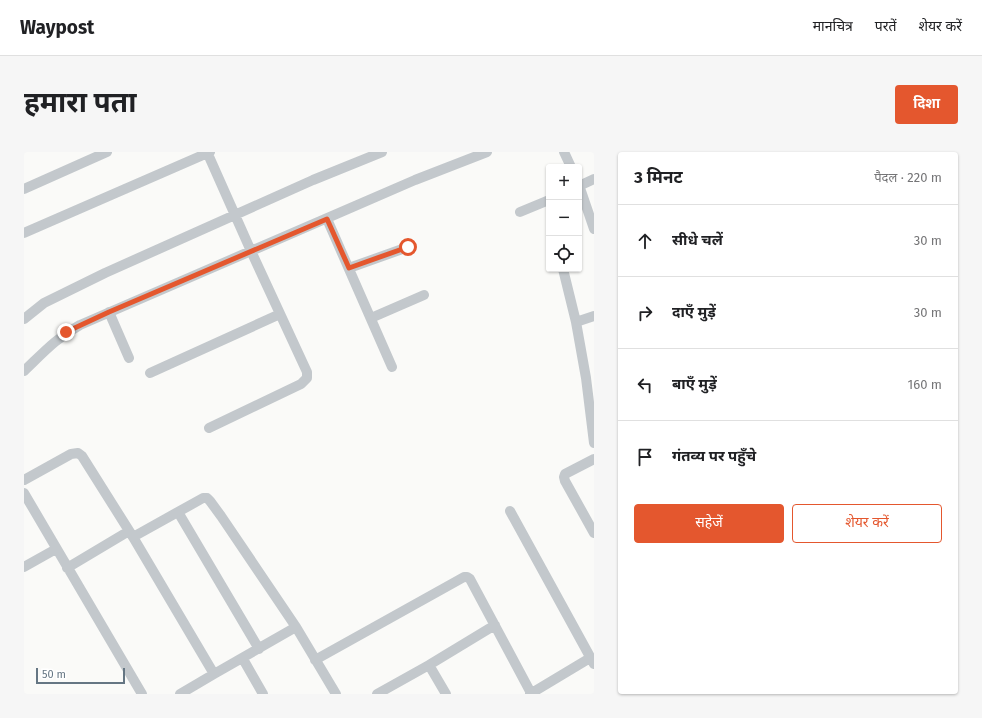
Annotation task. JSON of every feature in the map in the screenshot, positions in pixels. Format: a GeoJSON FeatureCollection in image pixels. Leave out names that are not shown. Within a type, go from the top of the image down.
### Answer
{"type":"FeatureCollection","features":[{"type":"Feature","properties":{"kind":"street"},"geometry":{"type":"LineString","coordinates":[[24,189],[107,152]]}},
{"type":"Feature","properties":{"kind":"street"},"geometry":{"type":"LineString","coordinates":[[24,233],[208,152],[250,251],[307,372],[307,378],[301,384],[209,428]]}},
{"type":"Feature","properties":{"kind":"street"},"geometry":{"type":"LineString","coordinates":[[24,319],[44,303],[105,273],[313,180],[382,152]]}},
{"type":"Feature","properties":{"kind":"street"},"geometry":{"type":"LineString","coordinates":[[24,371],[54,341],[66,332],[415,180],[486,152]]}},
{"type":"Feature","properties":{"kind":"street"},"geometry":{"type":"LineString","coordinates":[[564,152],[570,164]]}},
{"type":"Feature","properties":{"kind":"street"},"geometry":{"type":"LineString","coordinates":[[582,185],[594,179]]}},
{"type":"Feature","properties":{"kind":"street"},"geometry":{"type":"LineString","coordinates":[[582,192],[591,211],[594,229]]}},
{"type":"Feature","properties":{"kind":"street"},"geometry":{"type":"LineString","coordinates":[[520,212],[546,201]]}},
{"type":"Feature","properties":{"kind":"street"},"geometry":{"type":"LineString","coordinates":[[327,219],[392,367]]}},
{"type":"Feature","properties":{"kind":"street"},"geometry":{"type":"LineString","coordinates":[[349,268],[408,247]]}},
{"type":"Feature","properties":{"kind":"street"},"geometry":{"type":"LineString","coordinates":[[564,272],[590,377],[594,443]]}},
{"type":"Feature","properties":{"kind":"street"},"geometry":{"type":"LineString","coordinates":[[370,318],[424,295]]}},
{"type":"Feature","properties":{"kind":"street"},"geometry":{"type":"LineString","coordinates":[[109,312],[129,358]]}},
{"type":"Feature","properties":{"kind":"street"},"geometry":{"type":"LineString","coordinates":[[150,373],[280,314]]}},
{"type":"Feature","properties":{"kind":"street"},"geometry":{"type":"LineString","coordinates":[[576,322],[594,316]]}},
{"type":"Feature","properties":{"kind":"street"},"geometry":{"type":"LineString","coordinates":[[24,480],[71,454],[78,453],[82,456],[131,534],[214,674]]}},
{"type":"Feature","properties":{"kind":"street"},"geometry":{"type":"LineString","coordinates":[[593,528],[564,477],[565,474],[594,459]]}},
{"type":"Feature","properties":{"kind":"street"},"geometry":{"type":"LineString","coordinates":[[24,492],[67,568],[142,694]]}},
{"type":"Feature","properties":{"kind":"street"},"geometry":{"type":"LineString","coordinates":[[67,568],[131,534],[178,512],[202,498],[207,498],[296,627],[336,694]]}},
{"type":"Feature","properties":{"kind":"street"},"geometry":{"type":"LineString","coordinates":[[315,660],[464,577],[467,577],[470,579],[531,694],[592,661],[510,511]]}},
{"type":"Feature","properties":{"kind":"street"},"geometry":{"type":"LineString","coordinates":[[178,512],[260,649]]}},
{"type":"Feature","properties":{"kind":"street"},"geometry":{"type":"LineString","coordinates":[[24,567],[56,549]]}},
{"type":"Feature","properties":{"kind":"street"},"geometry":{"type":"LineString","coordinates":[[377,694],[429,665],[495,625]]}},
{"type":"Feature","properties":{"kind":"street"},"geometry":{"type":"LineString","coordinates":[[180,694],[190,691],[214,674],[296,627]]}},
{"type":"Feature","properties":{"kind":"street"},"geometry":{"type":"LineString","coordinates":[[243,658],[263,694]]}},
{"type":"Feature","properties":{"kind":"street"},"geometry":{"type":"LineString","coordinates":[[429,665],[446,694]]}},
{"type":"Feature","properties":{"kind":"route"},"geometry":{"type":"LineString","coordinates":[[66,332],[109,312],[327,219],[349,268],[408,247]]}}]}
